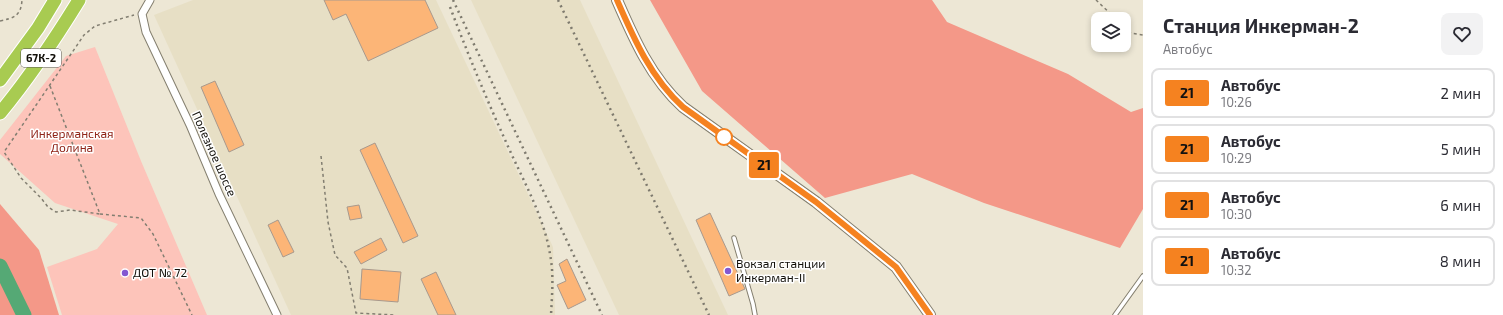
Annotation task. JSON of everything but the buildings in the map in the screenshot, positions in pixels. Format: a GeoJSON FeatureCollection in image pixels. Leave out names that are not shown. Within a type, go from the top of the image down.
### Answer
{"type":"FeatureCollection","features":[{"type":"Feature","properties":{"kind":"highway","name":"67К-2"},"geometry":{"type":"LineString","coordinates":[[0,80],[38,28],[55,0]]}},
{"type":"Feature","properties":{"kind":"highway","name":"67К-2"},"geometry":{"type":"LineString","coordinates":[[0,113],[27,79],[79,0]]}},
{"type":"Feature","properties":{"kind":"main road"},"geometry":{"type":"LineString","coordinates":[[617,0],[645,60],[672,96],[683,107],[816,202],[896,267],[930,315]]}},
{"type":"Feature","properties":{"kind":"street"},"geometry":{"type":"LineString","coordinates":[[142,14],[150,0]]}},
{"type":"Feature","properties":{"kind":"street","name":"Полезное шоссе"},"geometry":{"type":"LineString","coordinates":[[142,14],[146,32],[276,315]]}},
{"type":"Feature","properties":{"kind":"lane"},"geometry":{"type":"LineString","coordinates":[[734,238],[755,315]]}},
{"type":"Feature","properties":{"kind":"lane"},"geometry":{"type":"LineString","coordinates":[[1115,315],[1143,276]]}},
{"type":"Feature","properties":{"kind":"path"},"geometry":{"type":"LineString","coordinates":[[0,21],[16,16],[22,7],[22,0]]}},
{"type":"Feature","properties":{"kind":"path"},"geometry":{"type":"LineString","coordinates":[[1096,0],[1109,12]]}},
{"type":"Feature","properties":{"kind":"path"},"geometry":{"type":"LineString","coordinates":[[142,14],[95,26],[84,35],[4,152],[21,178],[48,207],[56,212],[70,210],[141,218],[152,234],[192,315]]}},
{"type":"Feature","properties":{"kind":"path"},"geometry":{"type":"LineString","coordinates":[[1131,33],[1143,35]]}},
{"type":"Feature","properties":{"kind":"path"},"geometry":{"type":"LineString","coordinates":[[50,86],[100,214]]}},
{"type":"Feature","properties":{"kind":"path"},"geometry":{"type":"LineString","coordinates":[[321,156],[328,222],[335,255],[347,268],[356,313],[395,315]]}},
{"type":"Feature","properties":{"kind":"shaded area"},"geometry":{"type":"Polygon","coordinates":[[[193,0],[436,0],[553,247],[555,315],[291,315],[154,15],[193,0]]]}},
{"type":"Feature","properties":{"kind":"shaded area"},"geometry":{"type":"Polygon","coordinates":[[[471,0],[580,0],[728,315],[619,315],[471,0]]]}},
{"type":"Feature","properties":{"kind":"shaded area"},"geometry":{"type":"Polygon","coordinates":[[[650,0],[932,0],[947,22],[1068,74],[1131,112],[1143,108],[1143,209],[1120,248],[984,203],[912,174],[825,198],[702,91],[650,0]]]}},
{"type":"Feature","properties":{"kind":"shaded area"},"geometry":{"type":"Polygon","coordinates":[[[0,204],[39,250],[59,315],[0,315],[0,204]]]}},
{"type":"Feature","properties":{"kind":"green space","name":"Инкерманская Долина"},"geometry":{"type":"Polygon","coordinates":[[[95,47],[141,161],[207,315],[62,315],[47,267],[97,249],[118,224],[55,203],[0,154],[0,140],[66,56],[95,47]]]}},
{"type":"Feature","properties":{"kind":"waterway"},"geometry":{"type":"LineString","coordinates":[[0,266],[24,315]]}},
{"type":"Feature","properties":{"kind":"railway"},"geometry":{"type":"LineString","coordinates":[[453,0],[602,315]]}},
{"type":"Feature","properties":{"kind":"railway"},"geometry":{"type":"LineString","coordinates":[[558,0],[709,315]]}},
{"type":"Feature","properties":{"kind":"railway"},"geometry":{"type":"LineString","coordinates":[[450,7],[487,99],[539,215],[547,241],[552,269],[551,315]]}},
{"type":"Feature","properties":{"kind":"bus line","name":"21"},"geometry":{"type":"LineString","coordinates":[[617,0],[645,60],[672,96],[683,107],[816,202],[896,267],[930,315]]}},
{"type":"Feature","properties":{"kind":"place","name":"Вокзал станции Инкерман-II"},"geometry":{"type":"Point","coordinates":[728,271]}},
{"type":"Feature","properties":{"kind":"place","name":"ДОТ № 72"},"geometry":{"type":"Point","coordinates":[125,273]}}]}
